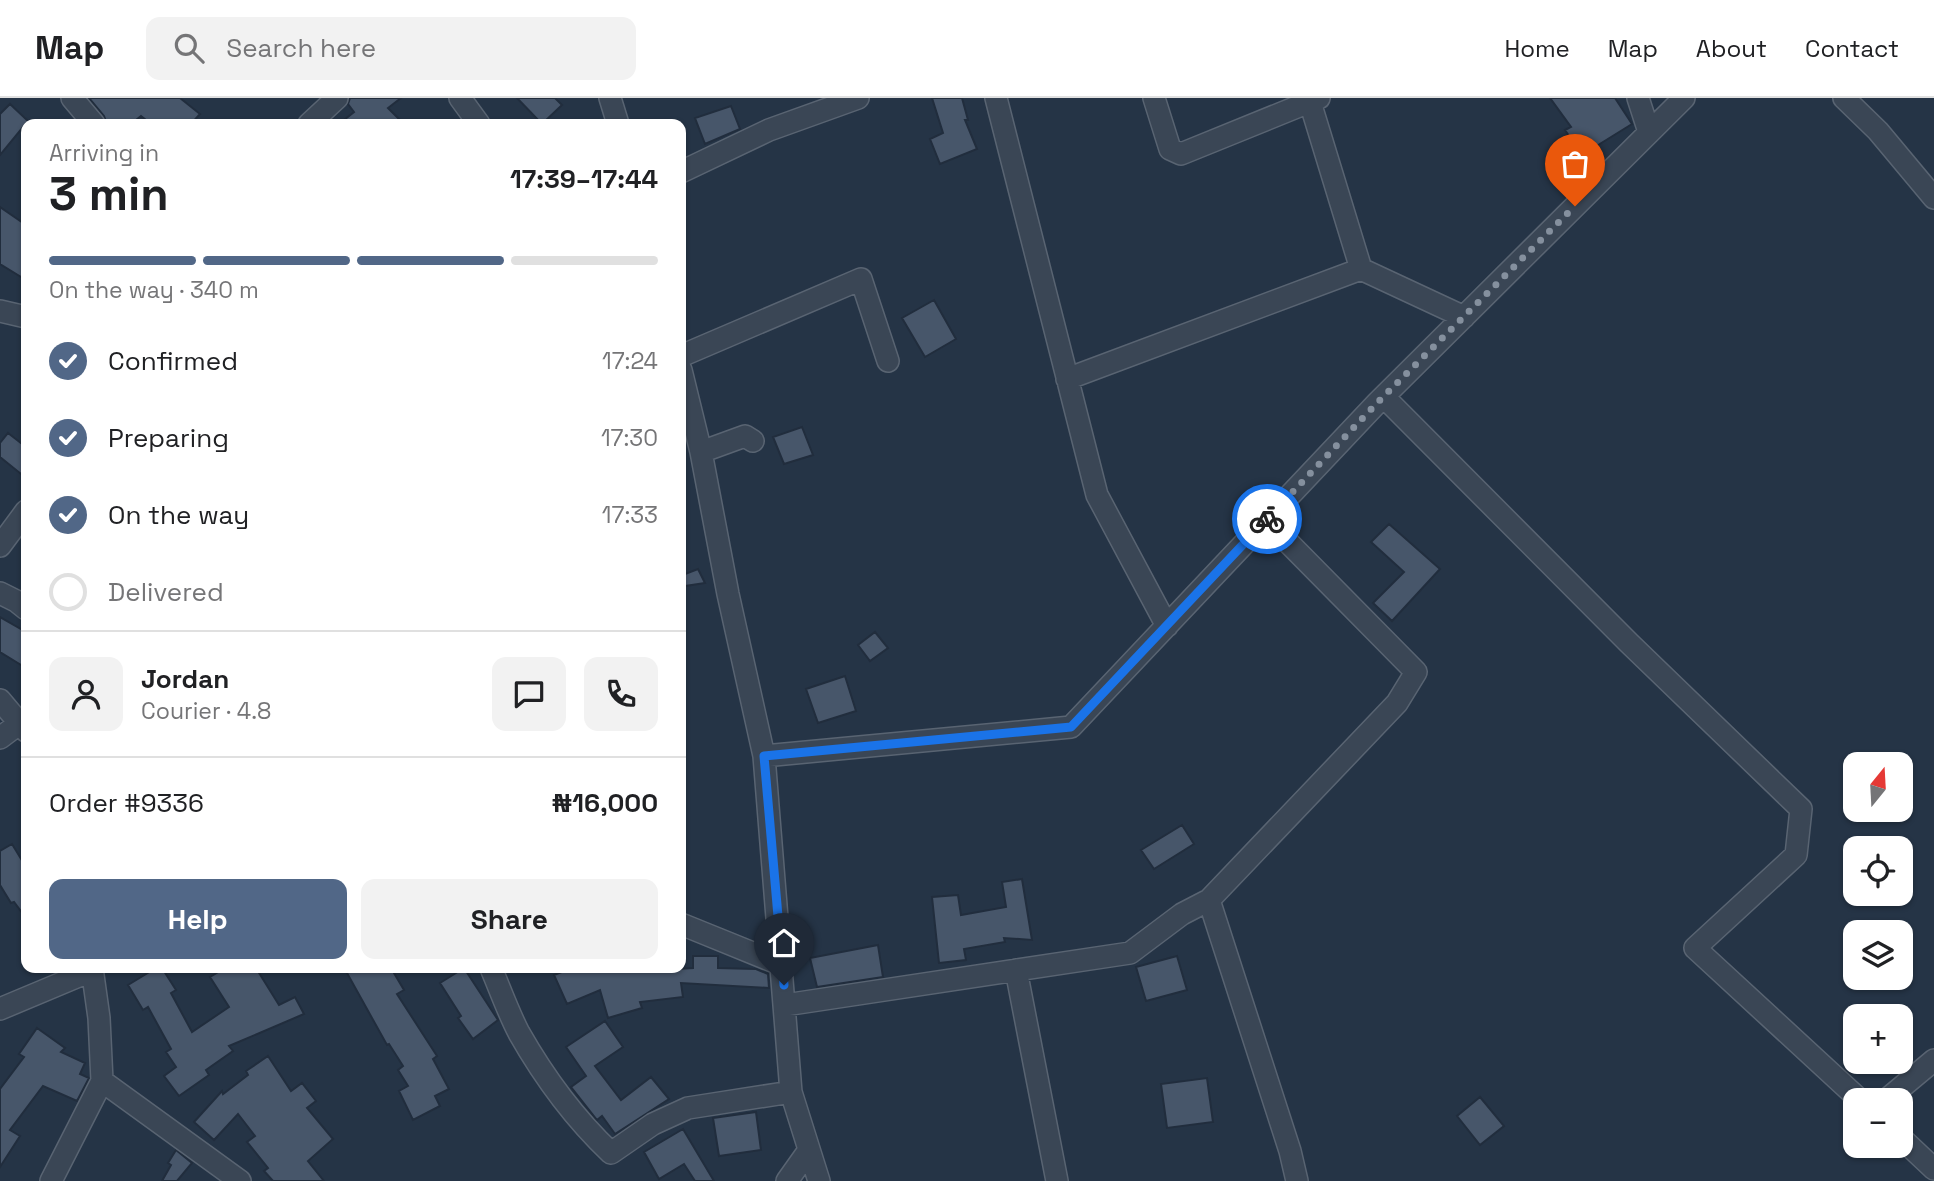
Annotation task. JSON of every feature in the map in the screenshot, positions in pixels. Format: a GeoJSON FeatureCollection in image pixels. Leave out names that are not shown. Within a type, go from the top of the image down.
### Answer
{"type":"FeatureCollection","features":[{"type":"Feature","properties":{"kind":"street"},"geometry":{"type":"LineString","coordinates":[[72,98],[90,119]]}},
{"type":"Feature","properties":{"kind":"street"},"geometry":{"type":"LineString","coordinates":[[314,119],[337,98]]}},
{"type":"Feature","properties":{"kind":"street"},"geometry":{"type":"LineString","coordinates":[[460,98],[475,119]]}},
{"type":"Feature","properties":{"kind":"street"},"geometry":{"type":"LineString","coordinates":[[686,170],[769,130],[858,98]]}},
{"type":"Feature","properties":{"kind":"street"},"geometry":{"type":"LineString","coordinates":[[996,98],[1097,495],[1167,626]]}},
{"type":"Feature","properties":{"kind":"street"},"geometry":{"type":"LineString","coordinates":[[1154,98],[1170,149],[1181,154],[1314,100],[1361,269]]}},
{"type":"Feature","properties":{"kind":"street"},"geometry":{"type":"LineString","coordinates":[[1638,98],[1649,132]]}},
{"type":"Feature","properties":{"kind":"street"},"geometry":{"type":"LineString","coordinates":[[764,756],[1071,727],[1384,397],[1684,98]]}},
{"type":"Feature","properties":{"kind":"street"},"geometry":{"type":"LineString","coordinates":[[1849,101],[1934,198]]}},
{"type":"Feature","properties":{"kind":"street"},"geometry":{"type":"LineString","coordinates":[[1067,379],[1361,269],[1464,317]]}},
{"type":"Feature","properties":{"kind":"street"},"geometry":{"type":"LineString","coordinates":[[686,354],[861,279],[888,361]]}},
{"type":"Feature","properties":{"kind":"street"},"geometry":{"type":"LineString","coordinates":[[0,311],[21,316]]}},
{"type":"Feature","properties":{"kind":"street"},"geometry":{"type":"LineString","coordinates":[[686,390],[764,756],[791,1092],[819,1181]]}},
{"type":"Feature","properties":{"kind":"street"},"geometry":{"type":"LineString","coordinates":[[1384,397],[1629,643],[1801,809],[1796,855],[1695,948],[1847,1088]]}},
{"type":"Feature","properties":{"kind":"street"},"geometry":{"type":"LineString","coordinates":[[701,452],[745,436],[753,440]]}},
{"type":"Feature","properties":{"kind":"street"},"geometry":{"type":"LineString","coordinates":[[0,546],[21,518]]}},
{"type":"Feature","properties":{"kind":"street"},"geometry":{"type":"LineString","coordinates":[[785,1005],[1130,953],[1182,914],[1209,900],[1397,703],[1416,672],[1266,520]]}},
{"type":"Feature","properties":{"kind":"street"},"geometry":{"type":"LineString","coordinates":[[0,593],[21,605]]}},
{"type":"Feature","properties":{"kind":"street"},"geometry":{"type":"LineString","coordinates":[[0,700],[21,725]]}},
{"type":"Feature","properties":{"kind":"street"},"geometry":{"type":"LineString","coordinates":[[0,738],[21,728]]}},
{"type":"Feature","properties":{"kind":"street"},"geometry":{"type":"LineString","coordinates":[[1209,900],[1290,1151],[1297,1181]]}},
{"type":"Feature","properties":{"kind":"street"},"geometry":{"type":"LineString","coordinates":[[686,926],[782,965]]}},
{"type":"Feature","properties":{"kind":"street"},"geometry":{"type":"LineString","coordinates":[[1016,970],[1058,1181]]}},
{"type":"Feature","properties":{"kind":"street"},"geometry":{"type":"LineString","coordinates":[[0,1009],[83,973]]}},
{"type":"Feature","properties":{"kind":"street"},"geometry":{"type":"LineString","coordinates":[[51,1181],[102,1081],[92,973]]}},
{"type":"Feature","properties":{"kind":"street"},"geometry":{"type":"LineString","coordinates":[[493,973],[518,1031],[560,1098],[585,1129],[611,1153],[653,1124],[688,1108],[791,1092]]}},
{"type":"Feature","properties":{"kind":"street"},"geometry":{"type":"LineString","coordinates":[[1901,1088],[1934,1060]]}},
{"type":"Feature","properties":{"kind":"street"},"geometry":{"type":"LineString","coordinates":[[102,1081],[240,1181]]}},
{"type":"Feature","properties":{"kind":"street"},"geometry":{"type":"LineString","coordinates":[[1913,1149],[1934,1169]]}},
{"type":"Feature","properties":{"kind":"street"},"geometry":{"type":"LineString","coordinates":[[787,1181],[809,1150]]}},
{"type":"Feature","properties":{"kind":"building"},"geometry":{"type":"Polygon","coordinates":[[[89,98],[180,98],[200,114],[196,119],[145,119],[141,116],[137,119],[105,119],[89,98]]]}},
{"type":"Feature","properties":{"kind":"building"},"geometry":{"type":"Polygon","coordinates":[[[350,98],[401,98],[388,108],[399,119],[345,119],[354,112],[348,104],[350,98]]]}},
{"type":"Feature","properties":{"kind":"building"},"geometry":{"type":"Polygon","coordinates":[[[517,98],[555,98],[562,105],[547,119],[537,119],[517,98]]]}},
{"type":"Feature","properties":{"kind":"building"},"geometry":{"type":"Polygon","coordinates":[[[932,98],[962,98],[968,120],[965,120],[977,149],[940,164],[930,139],[943,133],[932,98]]]}},
{"type":"Feature","properties":{"kind":"building"},"geometry":{"type":"Polygon","coordinates":[[[1550,98],[1615,98],[1632,124],[1582,155],[1565,130],[1571,127],[1550,98]]]}},
{"type":"Feature","properties":{"kind":"building"},"geometry":{"type":"Polygon","coordinates":[[[10,104],[26,119],[21,119],[21,130],[0,155],[0,114],[10,104]]]}},
{"type":"Feature","properties":{"kind":"building"},"geometry":{"type":"Polygon","coordinates":[[[731,106],[740,129],[705,144],[695,118],[731,106]]]}},
{"type":"Feature","properties":{"kind":"building"},"geometry":{"type":"Polygon","coordinates":[[[0,207],[21,222],[21,277],[0,264],[0,207]]]}},
{"type":"Feature","properties":{"kind":"building"},"geometry":{"type":"Polygon","coordinates":[[[934,300],[956,339],[925,357],[902,318],[934,300]]]}},
{"type":"Feature","properties":{"kind":"building"},"geometry":{"type":"Polygon","coordinates":[[[802,427],[813,455],[784,464],[773,437],[802,427]]]}},
{"type":"Feature","properties":{"kind":"building"},"geometry":{"type":"Polygon","coordinates":[[[8,433],[21,443],[21,474],[0,457],[0,443],[8,433]]]}},
{"type":"Feature","properties":{"kind":"building"},"geometry":{"type":"Polygon","coordinates":[[[1389,524],[1440,569],[1392,621],[1373,603],[1404,572],[1371,542],[1389,524]]]}},
{"type":"Feature","properties":{"kind":"building"},"geometry":{"type":"Polygon","coordinates":[[[698,569],[705,583],[686,586],[686,574],[698,569]]]}},
{"type":"Feature","properties":{"kind":"building"},"geometry":{"type":"Polygon","coordinates":[[[0,617],[21,629],[21,665],[0,652],[0,617]]]}},
{"type":"Feature","properties":{"kind":"building"},"geometry":{"type":"Polygon","coordinates":[[[875,632],[888,648],[870,661],[858,645],[875,632]]]}},
{"type":"Feature","properties":{"kind":"building"},"geometry":{"type":"Polygon","coordinates":[[[845,676],[856,711],[818,723],[806,689],[845,676]]]}},
{"type":"Feature","properties":{"kind":"building"},"geometry":{"type":"Polygon","coordinates":[[[1182,825],[1194,844],[1154,869],[1141,850],[1182,825]]]}},
{"type":"Feature","properties":{"kind":"building"},"geometry":{"type":"Polygon","coordinates":[[[12,844],[21,859],[21,911],[14,902],[11,903],[0,885],[0,851],[12,844]]]}},
{"type":"Feature","properties":{"kind":"building"},"geometry":{"type":"Polygon","coordinates":[[[1022,879],[1032,940],[1004,938],[1005,942],[964,949],[966,960],[939,963],[932,897],[958,895],[961,915],[1006,907],[1002,882],[1022,879]]]}},
{"type":"Feature","properties":{"kind":"building"},"geometry":{"type":"Polygon","coordinates":[[[878,945],[883,977],[817,987],[810,958],[878,945]]]}},
{"type":"Feature","properties":{"kind":"building"},"geometry":{"type":"Polygon","coordinates":[[[693,956],[718,956],[718,968],[756,969],[768,974],[769,988],[681,983],[683,997],[640,1002],[642,1008],[608,1018],[600,990],[567,1004],[554,975],[686,973],[686,968],[693,968],[693,956]]]}},
{"type":"Feature","properties":{"kind":"building"},"geometry":{"type":"Polygon","coordinates":[[[1177,956],[1187,990],[1146,1001],[1136,967],[1177,956]]]}},
{"type":"Feature","properties":{"kind":"building"},"geometry":{"type":"Polygon","coordinates":[[[148,973],[165,973],[176,990],[171,993],[192,1032],[229,1007],[210,977],[217,973],[259,973],[279,1005],[295,997],[304,1014],[229,1046],[233,1051],[206,1070],[209,1075],[179,1096],[164,1076],[176,1067],[166,1052],[171,1049],[148,1007],[143,1010],[128,985],[148,973]]]}},
{"type":"Feature","properties":{"kind":"building"},"geometry":{"type":"Polygon","coordinates":[[[347,973],[394,973],[404,990],[397,994],[437,1056],[433,1059],[449,1089],[435,1096],[440,1106],[413,1120],[399,1091],[408,1086],[398,1070],[403,1066],[389,1044],[387,1045],[347,973]]]}},
{"type":"Feature","properties":{"kind":"building"},"geometry":{"type":"Polygon","coordinates":[[[456,973],[467,973],[498,1020],[473,1039],[458,1018],[461,1016],[440,983],[456,973]]]}},
{"type":"Feature","properties":{"kind":"building"},"geometry":{"type":"Polygon","coordinates":[[[605,1021],[623,1047],[595,1066],[621,1100],[651,1077],[669,1099],[615,1134],[602,1116],[597,1120],[571,1087],[586,1076],[566,1047],[605,1021]]]}},
{"type":"Feature","properties":{"kind":"building"},"geometry":{"type":"Polygon","coordinates":[[[37,1028],[65,1048],[61,1052],[85,1063],[80,1074],[89,1078],[77,1101],[43,1086],[10,1130],[20,1136],[0,1167],[0,1089],[24,1057],[19,1054],[37,1028]]]}},
{"type":"Feature","properties":{"kind":"building"},"geometry":{"type":"Polygon","coordinates":[[[268,1056],[291,1091],[302,1083],[316,1101],[307,1108],[333,1139],[308,1161],[324,1181],[273,1181],[264,1171],[268,1168],[247,1142],[255,1136],[238,1114],[214,1140],[194,1122],[222,1091],[223,1094],[248,1075],[246,1071],[268,1056]]]}},
{"type":"Feature","properties":{"kind":"building"},"geometry":{"type":"Polygon","coordinates":[[[1207,1078],[1213,1122],[1167,1128],[1161,1084],[1207,1078]]]}},
{"type":"Feature","properties":{"kind":"building"},"geometry":{"type":"Polygon","coordinates":[[[1480,1097],[1504,1126],[1480,1145],[1457,1116],[1480,1097]]]}},
{"type":"Feature","properties":{"kind":"building"},"geometry":{"type":"Polygon","coordinates":[[[756,1112],[761,1150],[719,1156],[713,1118],[756,1112]]]}},
{"type":"Feature","properties":{"kind":"building"},"geometry":{"type":"Polygon","coordinates":[[[683,1129],[714,1181],[695,1181],[684,1164],[659,1179],[644,1152],[683,1129]]]}},
{"type":"Feature","properties":{"kind":"building"},"geometry":{"type":"Polygon","coordinates":[[[176,1150],[192,1163],[177,1181],[162,1181],[171,1165],[168,1163],[176,1150]]]}},
{"type":"Feature","properties":{"kind":"way so far"},"geometry":{"type":"LineString","coordinates":[[1267,519],[1377,403],[1575,206]]}},
{"type":"Feature","properties":{"kind":"route"},"geometry":{"type":"LineString","coordinates":[[784,985],[764,756],[1071,727],[1267,519]]}}]}
